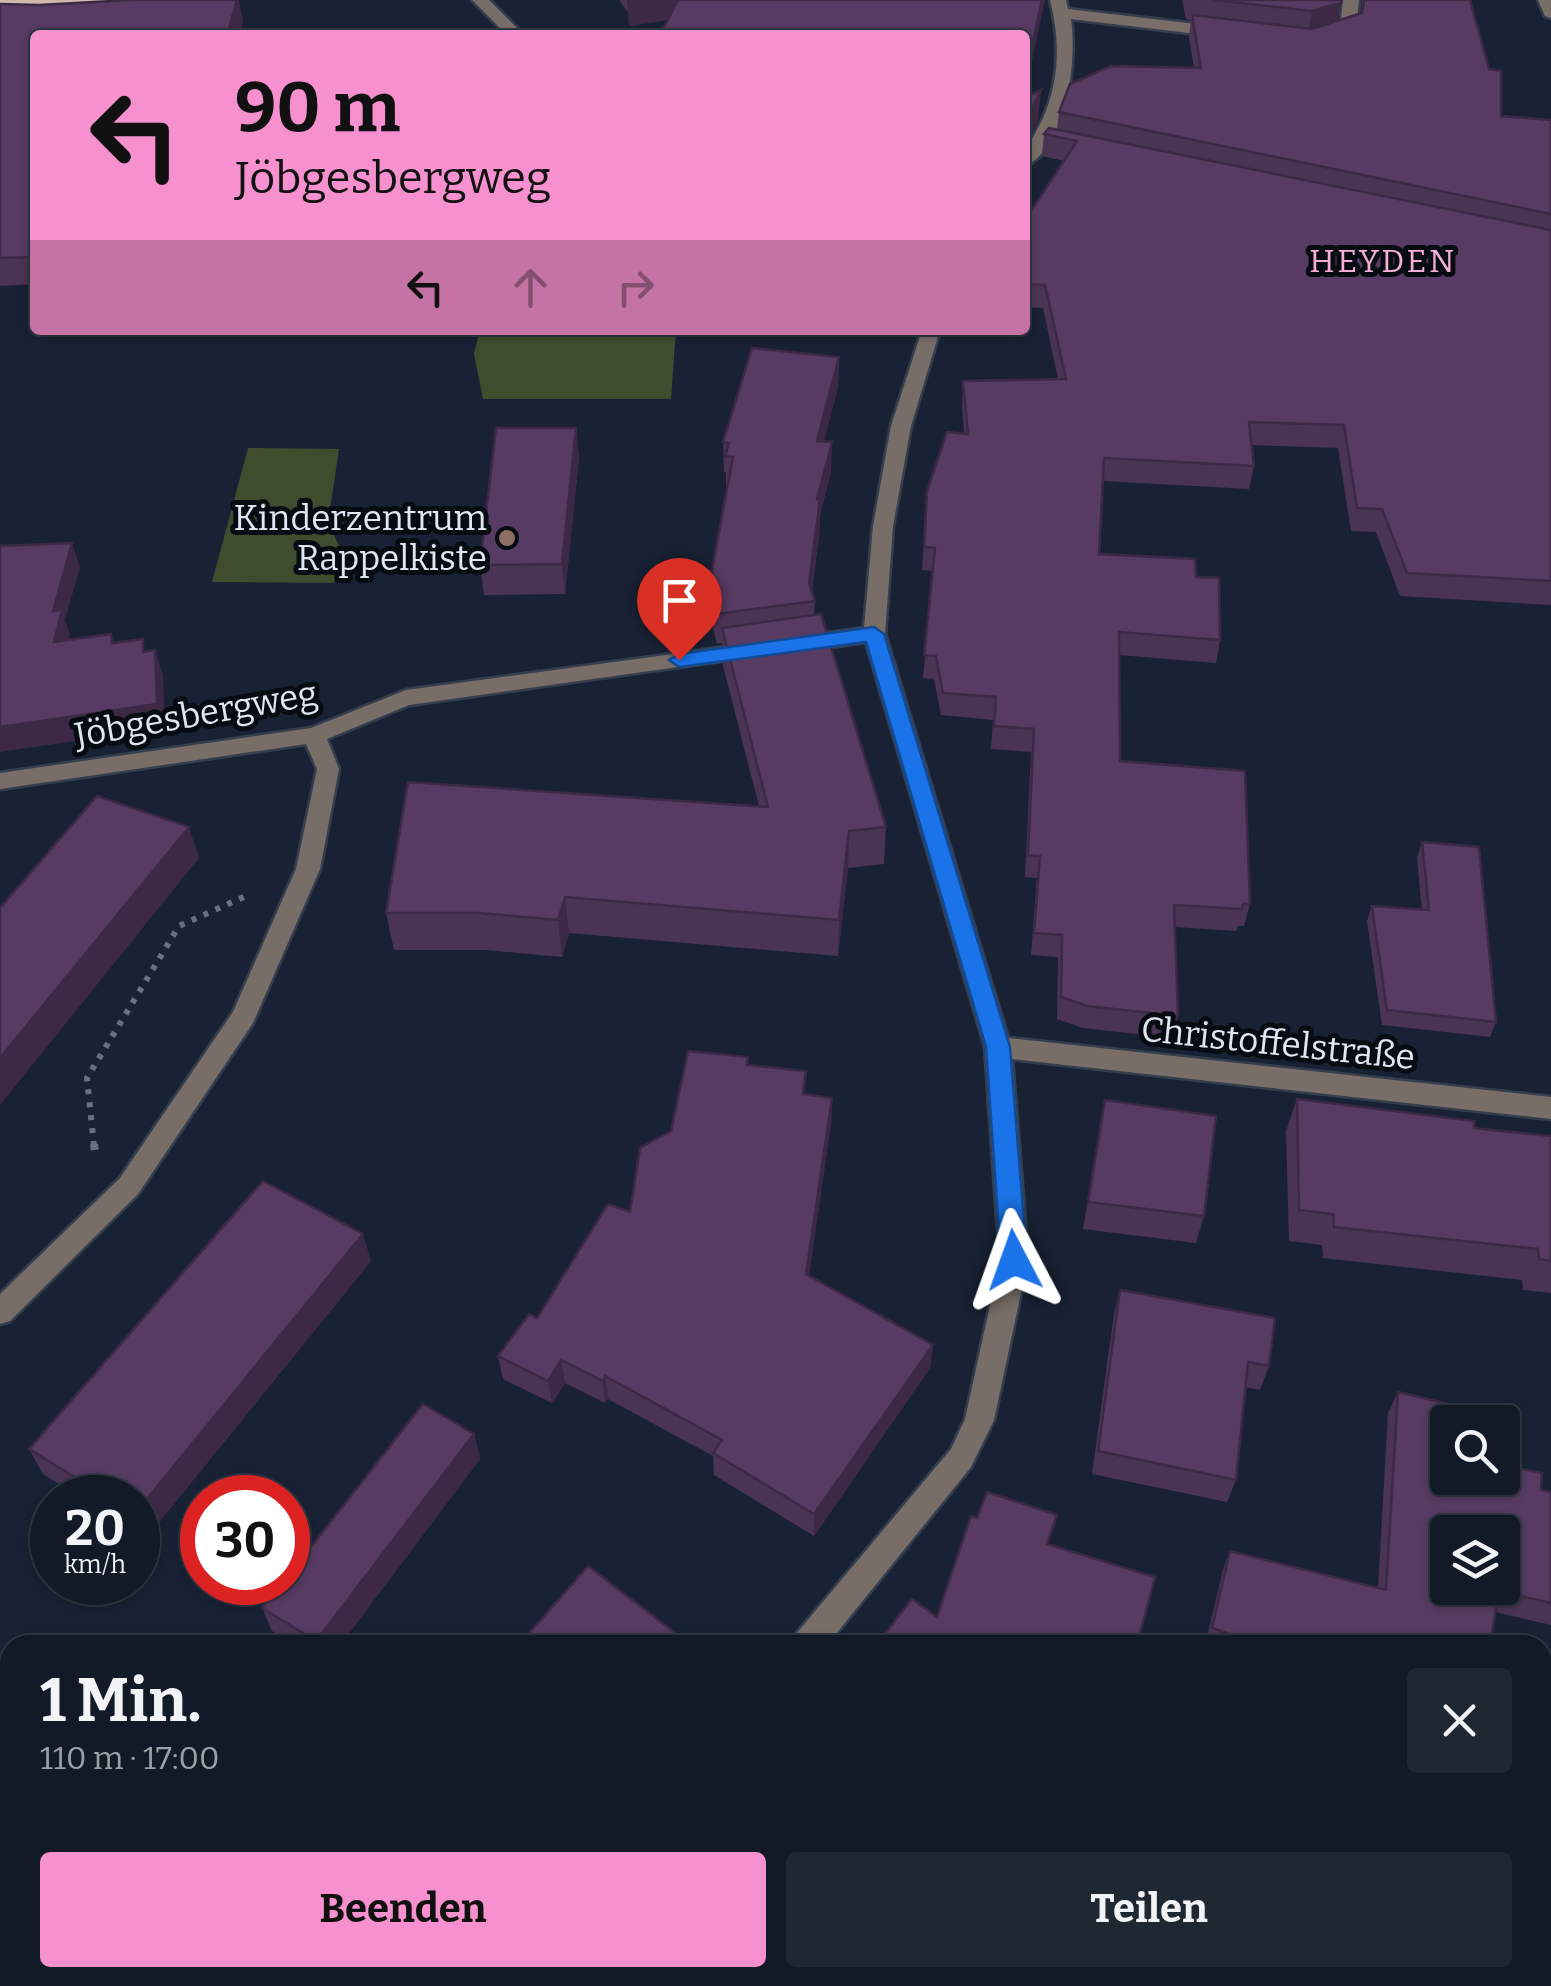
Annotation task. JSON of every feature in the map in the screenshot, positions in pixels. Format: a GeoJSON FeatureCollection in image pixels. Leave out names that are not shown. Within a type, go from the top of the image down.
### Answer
{"type":"FeatureCollection","features":[{"type":"Feature","properties":{"kind":"main road"},"geometry":{"type":"LineString","coordinates":[[0,3],[134,0]]}},
{"type":"Feature","properties":{"kind":"street"},"geometry":{"type":"LineString","coordinates":[[480,0],[511,30]]}},
{"type":"Feature","properties":{"kind":"street"},"geometry":{"type":"LineString","coordinates":[[1308,42],[1348,31],[1351,0]]}},
{"type":"Feature","properties":{"kind":"street"},"geometry":{"type":"LineString","coordinates":[[1546,0],[1551,13]]}},
{"type":"Feature","properties":{"kind":"street"},"geometry":{"type":"LineString","coordinates":[[1030,156],[1044,140],[1064,90],[1060,7],[1236,34]]}},
{"type":"Feature","properties":{"kind":"street"},"geometry":{"type":"LineString","coordinates":[[1044,140],[1063,144]]}},
{"type":"Feature","properties":{"kind":"street"},"geometry":{"type":"LineString","coordinates":[[815,1635],[961,1458],[980,1420],[1014,1260],[998,1047],[874,634],[882,526],[898,443],[930,335]]}},
{"type":"Feature","properties":{"kind":"street","name":"Jöbgesbergweg"},"geometry":{"type":"LineString","coordinates":[[0,781],[314,735],[406,698],[874,634]]}},
{"type":"Feature","properties":{"kind":"street"},"geometry":{"type":"LineString","coordinates":[[0,1312],[130,1186],[244,1016],[308,869],[328,768],[314,735]]}},
{"type":"Feature","properties":{"kind":"street","name":"Christoffelstraße"},"geometry":{"type":"LineString","coordinates":[[998,1047],[1551,1108]]}},
{"type":"Feature","properties":{"kind":"path"},"geometry":{"type":"LineString","coordinates":[[102,1213],[86,1078],[179,926],[308,869]]}},
{"type":"Feature","properties":{"kind":"green space"},"geometry":{"type":"Polygon","coordinates":[[[479,335],[676,335],[671,399],[483,399],[474,354],[479,335]]]}},
{"type":"Feature","properties":{"kind":"green space"},"geometry":{"type":"Polygon","coordinates":[[[248,448],[339,449],[328,523],[342,552],[334,583],[212,582],[248,448]]]}},
{"type":"Feature","properties":{"kind":"building"},"geometry":{"type":"Polygon","coordinates":[[[237,0],[228,30],[30,30],[30,257],[0,258],[0,4],[237,0]]]}},
{"type":"Feature","properties":{"kind":"building"},"geometry":{"type":"Polygon","coordinates":[[[678,0],[1042,0],[1030,55],[1030,30],[663,30],[678,0]]]}},
{"type":"Feature","properties":{"kind":"building"},"geometry":{"type":"Polygon","coordinates":[[[1213,0],[1342,0],[1312,11],[1213,0]]]}},
{"type":"Feature","properties":{"kind":"building"},"geometry":{"type":"Polygon","coordinates":[[[1364,0],[1470,0],[1489,69],[1501,71],[1501,116],[1551,120],[1551,214],[1059,112],[1070,84],[1111,66],[1201,68],[1192,15],[1312,29],[1362,13],[1364,0]]]}},
{"type":"Feature","properties":{"kind":"building"},"geometry":{"type":"Polygon","coordinates":[[[1041,90],[1030,113],[1030,95],[1041,90]]]}},
{"type":"Feature","properties":{"kind":"building"},"geometry":{"type":"Polygon","coordinates":[[[1049,128],[1551,230],[1551,581],[1407,573],[1382,509],[1357,508],[1344,425],[1249,422],[1254,466],[1104,458],[1099,554],[1195,559],[1196,577],[1219,578],[1220,640],[1119,632],[1120,761],[1245,771],[1250,904],[1243,904],[1242,909],[1174,905],[1178,1016],[1087,1006],[1061,997],[1062,935],[1034,933],[1040,856],[1028,855],[1034,729],[994,726],[996,697],[943,693],[936,656],[924,655],[935,548],[924,547],[927,491],[947,432],[968,434],[963,381],[1066,379],[1045,285],[1030,284],[1030,212],[1077,141],[1044,134],[1049,128]]]}},
{"type":"Feature","properties":{"kind":"building"},"geometry":{"type":"Polygon","coordinates":[[[752,348],[839,357],[817,441],[832,442],[817,499],[809,583],[815,601],[716,614],[709,586],[733,457],[725,456],[729,443],[723,442],[752,348]]]}},
{"type":"Feature","properties":{"kind":"building"},"geometry":{"type":"Polygon","coordinates":[[[496,428],[576,428],[562,564],[480,565],[496,428]]]}},
{"type":"Feature","properties":{"kind":"building"},"geometry":{"type":"Polygon","coordinates":[[[72,543],[53,611],[62,610],[54,642],[111,634],[112,643],[143,639],[143,652],[155,650],[157,704],[0,727],[0,546],[72,543]]]}},
{"type":"Feature","properties":{"kind":"building"},"geometry":{"type":"Polygon","coordinates":[[[821,614],[886,827],[849,831],[839,920],[565,897],[558,920],[479,913],[386,913],[408,782],[768,807],[722,628],[821,614]]]}},
{"type":"Feature","properties":{"kind":"building"},"geometry":{"type":"Polygon","coordinates":[[[97,796],[189,827],[0,1058],[0,908],[97,796]]]}},
{"type":"Feature","properties":{"kind":"building"},"geometry":{"type":"Polygon","coordinates":[[[1422,842],[1479,847],[1496,1022],[1387,1010],[1372,906],[1429,910],[1422,842]]]}},
{"type":"Feature","properties":{"kind":"building"},"geometry":{"type":"Polygon","coordinates":[[[688,1051],[748,1057],[747,1065],[806,1071],[803,1094],[832,1098],[806,1274],[933,1345],[814,1514],[713,1453],[722,1440],[605,1376],[603,1381],[561,1360],[548,1381],[498,1356],[529,1314],[537,1318],[608,1204],[630,1212],[640,1148],[671,1131],[688,1051]]]}},
{"type":"Feature","properties":{"kind":"building"},"geometry":{"type":"Polygon","coordinates":[[[1297,1099],[1474,1121],[1474,1128],[1551,1136],[1551,1261],[1539,1259],[1538,1249],[1334,1227],[1333,1214],[1299,1210],[1297,1099]]]}},
{"type":"Feature","properties":{"kind":"building"},"geometry":{"type":"Polygon","coordinates":[[[1105,1100],[1216,1116],[1204,1216],[1088,1202],[1105,1100]]]}},
{"type":"Feature","properties":{"kind":"building"},"geometry":{"type":"Polygon","coordinates":[[[263,1181],[363,1234],[160,1483],[160,1475],[71,1475],[29,1449],[263,1181]]]}},
{"type":"Feature","properties":{"kind":"building"},"geometry":{"type":"Polygon","coordinates":[[[1120,1290],[1275,1318],[1269,1366],[1248,1362],[1236,1480],[1098,1451],[1120,1290]]]}},
{"type":"Feature","properties":{"kind":"building"},"geometry":{"type":"Polygon","coordinates":[[[1398,1392],[1452,1405],[1430,1405],[1430,1495],[1520,1495],[1520,1469],[1542,1473],[1541,1490],[1551,1492],[1551,1603],[1520,1596],[1520,1515],[1430,1515],[1430,1605],[1497,1605],[1492,1635],[1233,1635],[1212,1628],[1230,1551],[1386,1590],[1398,1392]]]}},
{"type":"Feature","properties":{"kind":"building"},"geometry":{"type":"Polygon","coordinates":[[[423,1404],[474,1434],[321,1635],[306,1635],[262,1608],[310,1605],[310,1548],[423,1404]]]}},
{"type":"Feature","properties":{"kind":"building"},"geometry":{"type":"Polygon","coordinates":[[[987,1492],[1057,1515],[1047,1544],[1155,1577],[1140,1635],[884,1635],[912,1599],[937,1617],[971,1516],[977,1518],[987,1492]]]}},
{"type":"Feature","properties":{"kind":"building"},"geometry":{"type":"Polygon","coordinates":[[[588,1566],[678,1635],[528,1635],[588,1566]]]}},
{"type":"Feature","properties":{"kind":"place","name":"Kinderzentrum Rappelkiste"},"geometry":{"type":"Point","coordinates":[507,538]}},
{"type":"Feature","properties":{"kind":"district","name":"HEYDEN"},"geometry":{"type":"Point","coordinates":[1383,261]}},
{"type":"Feature","properties":{"kind":"route"},"geometry":{"type":"LineString","coordinates":[[679,660],[874,634],[998,1047],[1014,1260]]}}]}
